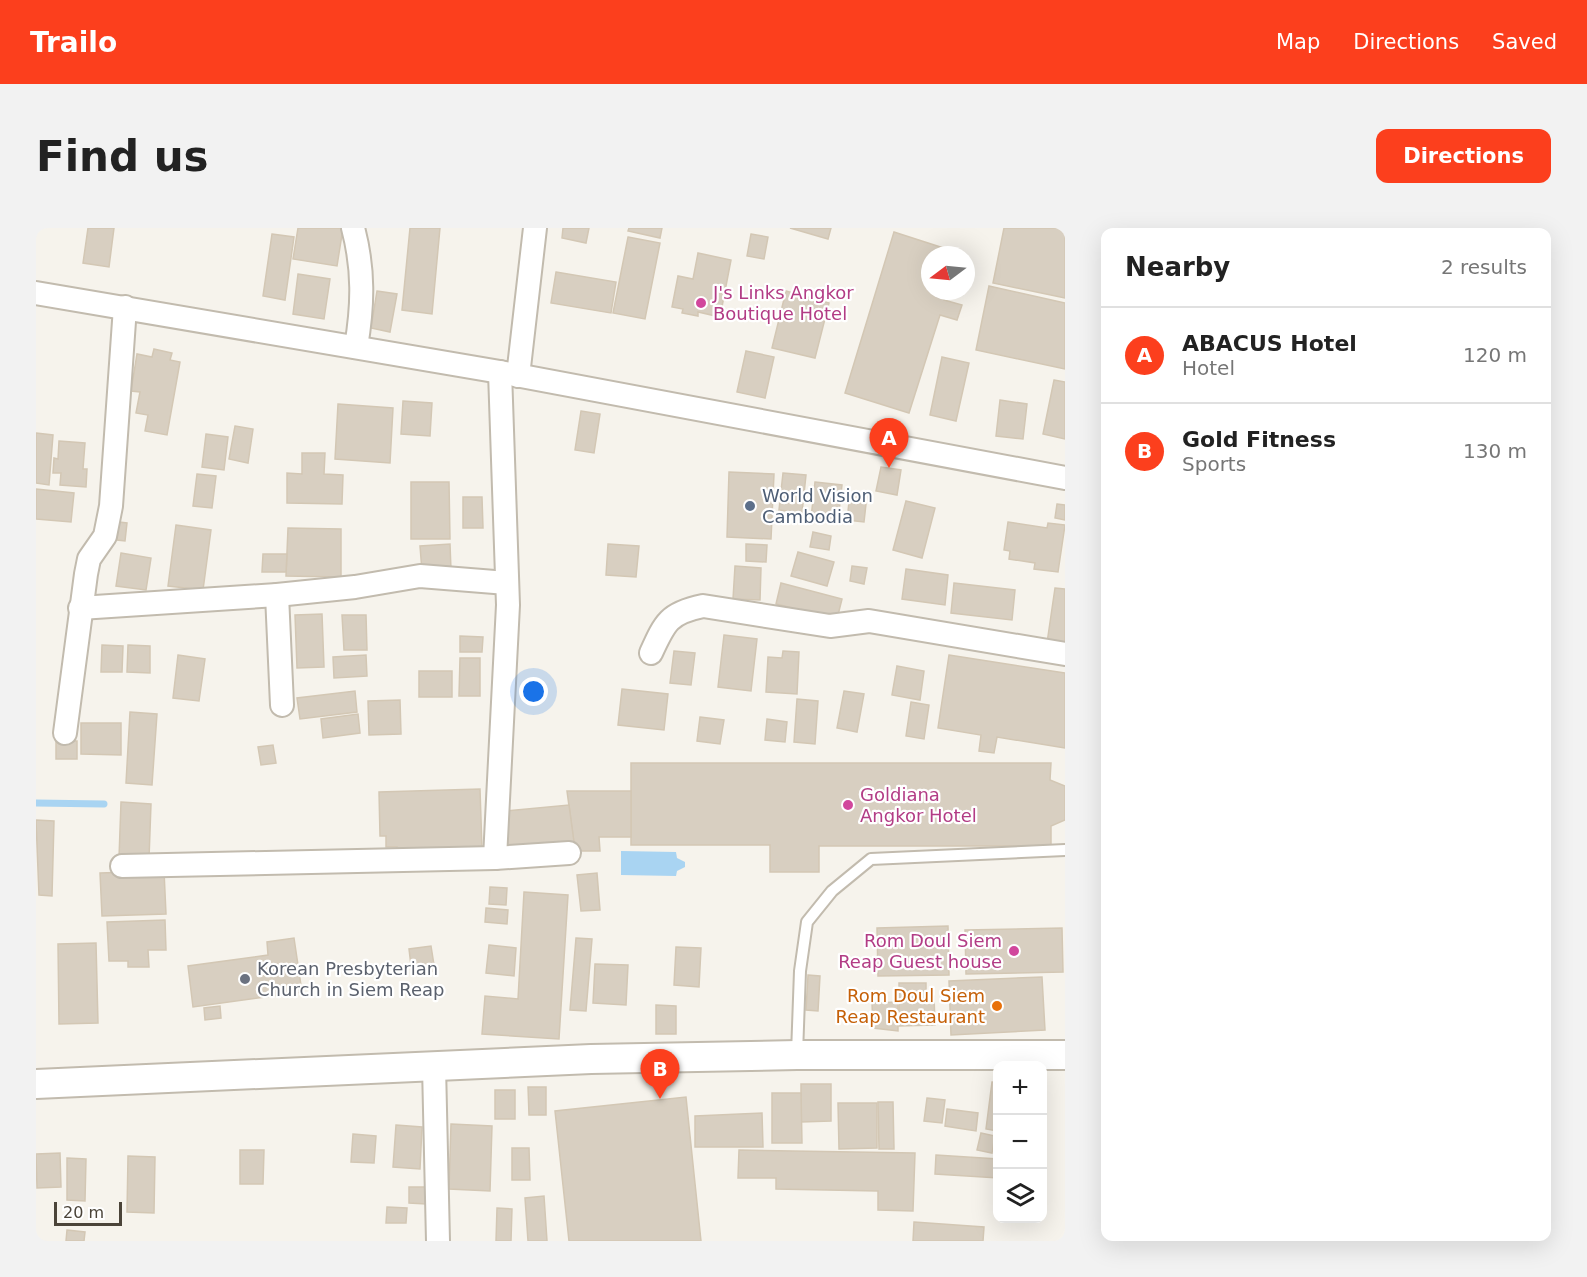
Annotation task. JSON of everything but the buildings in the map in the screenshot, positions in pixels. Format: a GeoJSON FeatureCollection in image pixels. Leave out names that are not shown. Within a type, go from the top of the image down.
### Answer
{"type":"FeatureCollection","features":[{"type":"Feature","properties":{"kind":"street"},"geometry":{"type":"LineString","coordinates":[[353,228],[359,249],[363,308],[356,347]]}},
{"type":"Feature","properties":{"kind":"street"},"geometry":{"type":"LineString","coordinates":[[495,858],[507,583],[509,374],[535,228]]}},
{"type":"Feature","properties":{"kind":"street"},"geometry":{"type":"LineString","coordinates":[[36,293],[509,374],[1065,478]]}},
{"type":"Feature","properties":{"kind":"street"},"geometry":{"type":"LineString","coordinates":[[65,733],[80,608],[89,559],[105,536],[111,506],[125,307]]}},
{"type":"Feature","properties":{"kind":"street"},"geometry":{"type":"LineString","coordinates":[[80,608],[277,595],[355,587],[420,576],[507,583]]}},
{"type":"Feature","properties":{"kind":"street"},"geometry":{"type":"LineString","coordinates":[[277,595],[282,705]]}},
{"type":"Feature","properties":{"kind":"street"},"geometry":{"type":"LineString","coordinates":[[651,653],[669,618],[687,609],[703,606],[830,626],[869,621],[1065,654]]}},
{"type":"Feature","properties":{"kind":"street"},"geometry":{"type":"LineString","coordinates":[[122,866],[495,858],[568,853]]}},
{"type":"Feature","properties":{"kind":"street"},"geometry":{"type":"LineString","coordinates":[[36,1084],[434,1066],[797,1055],[1065,1055]]}},
{"type":"Feature","properties":{"kind":"street"},"geometry":{"type":"LineString","coordinates":[[434,1066],[438,1241]]}},
{"type":"Feature","properties":{"kind":"lane"},"geometry":{"type":"LineString","coordinates":[[797,1055],[800,971],[807,922],[832,891],[871,859],[1065,850]]}},
{"type":"Feature","properties":{"kind":"water"},"geometry":{"type":"Polygon","coordinates":[[[621,851],[676,852],[677,858],[685,862],[685,867],[677,871],[676,876],[621,875],[621,851]]]}},
{"type":"Feature","properties":{"kind":"waterway"},"geometry":{"type":"LineString","coordinates":[[36,803],[104,804]]}},
{"type":"Feature","properties":{"kind":"place","name":"J's Links Angkor Boutique Hotel"},"geometry":{"type":"Point","coordinates":[701,303]}},
{"type":"Feature","properties":{"kind":"place","name":"ABACUS Hotel"},"geometry":{"type":"Point","coordinates":[889,468]}},
{"type":"Feature","properties":{"kind":"place","name":"World Vision Cambodia"},"geometry":{"type":"Point","coordinates":[750,506]}},
{"type":"Feature","properties":{"kind":"place","name":"Goldiana Angkor Hotel"},"geometry":{"type":"Point","coordinates":[848,805]}},
{"type":"Feature","properties":{"kind":"place","name":"Rom Doul Siem Reap Guest house"},"geometry":{"type":"Point","coordinates":[1014,951]}},
{"type":"Feature","properties":{"kind":"place","name":"Korean Presbyterian Church in Siem Reap"},"geometry":{"type":"Point","coordinates":[245,979]}},
{"type":"Feature","properties":{"kind":"place","name":"Rom Doul Siem Reap Restaurant"},"geometry":{"type":"Point","coordinates":[997,1006]}},
{"type":"Feature","properties":{"kind":"place","name":"Gold Fitness"},"geometry":{"type":"Point","coordinates":[660,1099]}}]}
